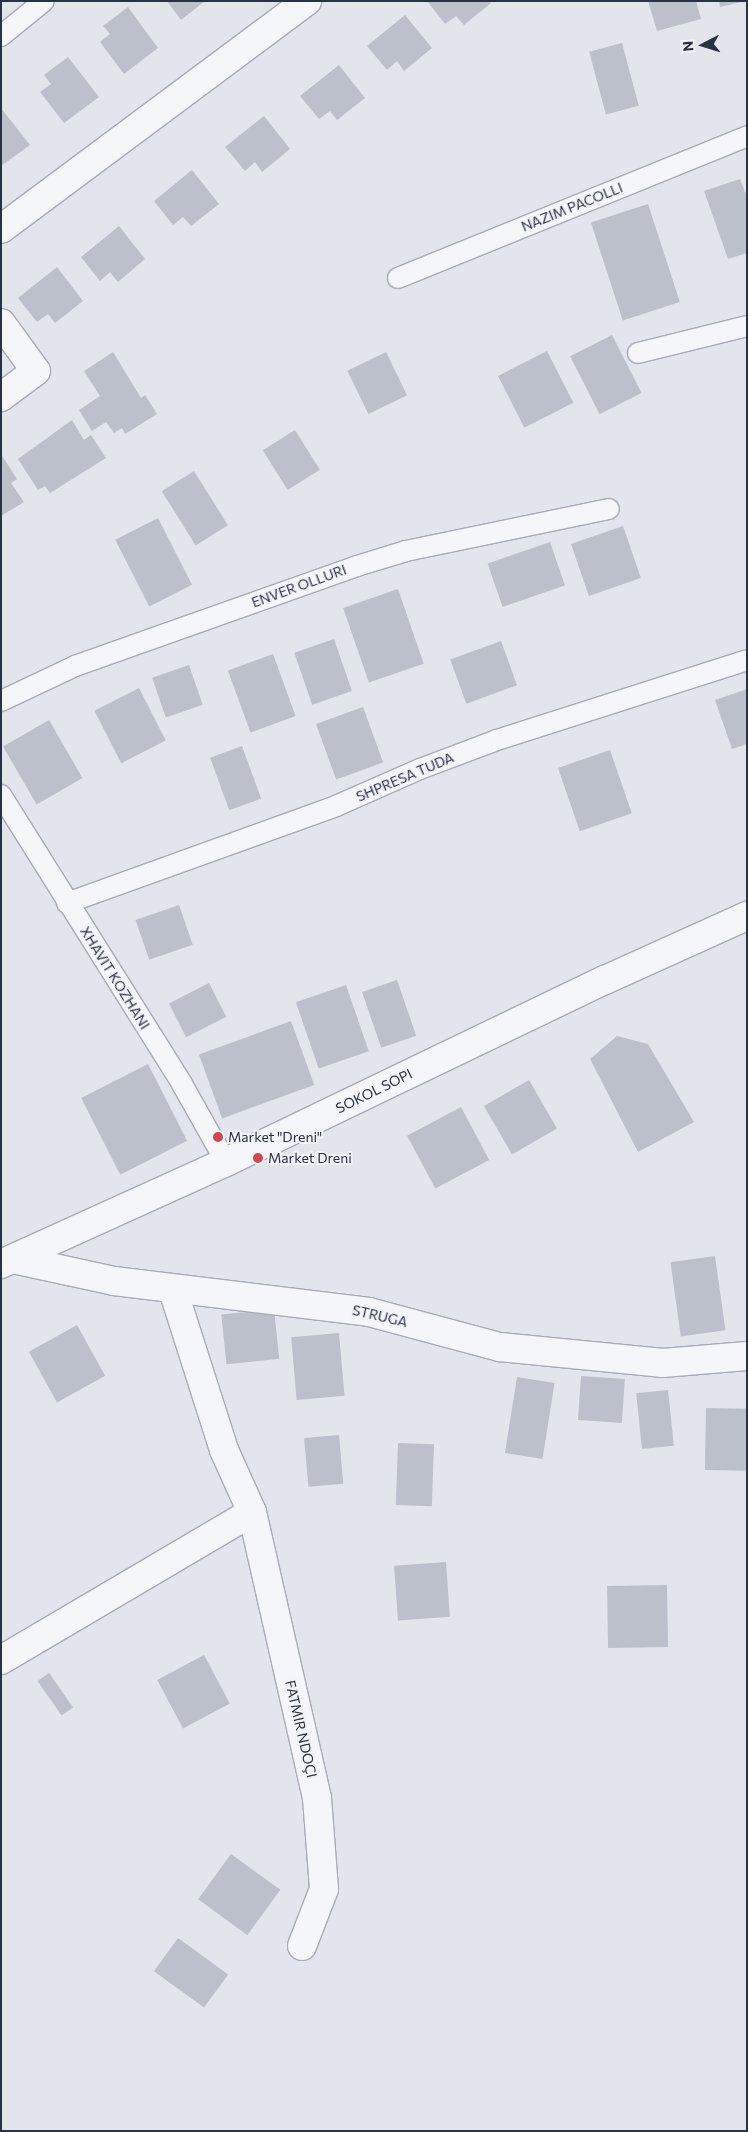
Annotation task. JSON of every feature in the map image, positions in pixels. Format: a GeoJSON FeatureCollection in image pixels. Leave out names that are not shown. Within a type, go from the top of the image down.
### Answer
{"type":"FeatureCollection","features":[{"type":"Feature","properties":{"kind":"street"},"geometry":{"type":"LineString","coordinates":[[1,229],[307,1]]}},
{"type":"Feature","properties":{"kind":"street"},"geometry":{"type":"LineString","coordinates":[[1,323],[36,371],[1,397]]}},
{"type":"Feature","properties":{"kind":"street","name":"SOKOL SOPI"},"geometry":{"type":"LineString","coordinates":[[7,1262],[226,1162],[605,980],[747,916]]}},
{"type":"Feature","properties":{"kind":"street","name":"STRUGA"},"geometry":{"type":"LineString","coordinates":[[7,1262],[173,1290],[369,1312],[500,1347],[663,1363],[747,1356]]}},
{"type":"Feature","properties":{"kind":"street","name":"FATMIR NDOÇI"},"geometry":{"type":"LineString","coordinates":[[173,1290],[224,1450],[252,1512],[316,1798],[324,1889],[302,1946]]}},
{"type":"Feature","properties":{"kind":"street"},"geometry":{"type":"LineString","coordinates":[[1,1660],[252,1512]]}},
{"type":"Feature","properties":{"kind":"lane"},"geometry":{"type":"LineString","coordinates":[[1,36],[44,1]]}},
{"type":"Feature","properties":{"kind":"lane","name":"NAZIM PACOLLI"},"geometry":{"type":"LineString","coordinates":[[398,278],[747,136]]}},
{"type":"Feature","properties":{"kind":"lane"},"geometry":{"type":"LineString","coordinates":[[638,353],[747,326]]}},
{"type":"Feature","properties":{"kind":"lane","name":"ENVER OLLURI"},"geometry":{"type":"LineString","coordinates":[[1,701],[75,666],[406,550],[609,509]]}},
{"type":"Feature","properties":{"kind":"lane","name":"SHPRESA TUDA"},"geometry":{"type":"LineString","coordinates":[[67,903],[336,806],[420,769],[498,740],[747,660]]}},
{"type":"Feature","properties":{"kind":"lane","name":"XHAVIT KOZHANI"},"geometry":{"type":"LineString","coordinates":[[1,795],[182,1084],[226,1162]]}},
{"type":"Feature","properties":{"kind":"building"},"geometry":{"type":"Polygon","coordinates":[[[167,1],[205,1],[181,20],[167,1]]]}},
{"type":"Feature","properties":{"kind":"building"},"geometry":{"type":"Polygon","coordinates":[[[427,1],[490,1],[491,3],[464,25],[456,16],[445,24],[427,1]]]}},
{"type":"Feature","properties":{"kind":"building"},"geometry":{"type":"Polygon","coordinates":[[[648,1],[696,1],[701,19],[657,31],[648,1]]]}},
{"type":"Feature","properties":{"kind":"building"},"geometry":{"type":"Polygon","coordinates":[[[719,1],[741,1],[741,2],[720,7],[719,1]]]}},
{"type":"Feature","properties":{"kind":"building"},"geometry":{"type":"Polygon","coordinates":[[[128,7],[158,48],[124,74],[100,42],[110,34],[103,26],[128,7]]]}},
{"type":"Feature","properties":{"kind":"building"},"geometry":{"type":"Polygon","coordinates":[[[405,15],[432,48],[404,71],[397,61],[387,70],[367,46],[405,15]]]}},
{"type":"Feature","properties":{"kind":"building"},"geometry":{"type":"Polygon","coordinates":[[[622,43],[639,106],[606,115],[589,52],[622,43]]]}},
{"type":"Feature","properties":{"kind":"building"},"geometry":{"type":"Polygon","coordinates":[[[68,57],[99,97],[64,123],[40,92],[51,84],[44,75],[68,57]]]}},
{"type":"Feature","properties":{"kind":"building"},"geometry":{"type":"Polygon","coordinates":[[[339,65],[365,98],[337,120],[330,111],[319,119],[300,96],[339,65]]]}},
{"type":"Feature","properties":{"kind":"building"},"geometry":{"type":"Polygon","coordinates":[[[1,108],[30,145],[1,166],[1,108]]]}},
{"type":"Feature","properties":{"kind":"building"},"geometry":{"type":"Polygon","coordinates":[[[264,116],[290,149],[262,172],[255,162],[245,171],[225,147],[264,116]]]}},
{"type":"Feature","properties":{"kind":"building"},"geometry":{"type":"Polygon","coordinates":[[[192,170],[219,204],[191,226],[183,217],[173,225],[154,201],[192,170]]]}},
{"type":"Feature","properties":{"kind":"building"},"geometry":{"type":"Polygon","coordinates":[[[740,179],[747,197],[747,253],[728,259],[704,191],[740,179]]]}},
{"type":"Feature","properties":{"kind":"building"},"geometry":{"type":"Polygon","coordinates":[[[648,204],[680,302],[623,320],[591,223],[648,204]]]}},
{"type":"Feature","properties":{"kind":"building"},"geometry":{"type":"Polygon","coordinates":[[[119,226],[145,259],[118,282],[110,272],[100,281],[81,257],[119,226]]]}},
{"type":"Feature","properties":{"kind":"building"},"geometry":{"type":"Polygon","coordinates":[[[57,267],[83,301],[55,323],[48,314],[37,322],[18,298],[57,267]]]}},
{"type":"Feature","properties":{"kind":"building"},"geometry":{"type":"Polygon","coordinates":[[[612,335],[642,393],[600,414],[570,356],[612,335]]]}},
{"type":"Feature","properties":{"kind":"building"},"geometry":{"type":"Polygon","coordinates":[[[547,351],[573,403],[524,428],[498,376],[547,351]]]}},
{"type":"Feature","properties":{"kind":"building"},"geometry":{"type":"Polygon","coordinates":[[[113,352],[141,398],[145,395],[157,414],[125,434],[122,428],[114,433],[106,422],[92,431],[79,410],[100,396],[84,371],[113,352]]]}},
{"type":"Feature","properties":{"kind":"building"},"geometry":{"type":"Polygon","coordinates":[[[386,352],[407,395],[368,414],[347,371],[386,352]]]}},
{"type":"Feature","properties":{"kind":"building"},"geometry":{"type":"Polygon","coordinates":[[[72,420],[84,440],[91,435],[106,458],[50,493],[45,486],[38,490],[18,459],[72,420]]]}},
{"type":"Feature","properties":{"kind":"building"},"geometry":{"type":"Polygon","coordinates":[[[295,430],[320,470],[288,490],[263,450],[295,430]]]}},
{"type":"Feature","properties":{"kind":"building"},"geometry":{"type":"Polygon","coordinates":[[[1,454],[17,479],[11,483],[24,502],[1,516],[1,454]]]}},
{"type":"Feature","properties":{"kind":"building"},"geometry":{"type":"Polygon","coordinates":[[[194,471],[228,525],[196,545],[162,491],[194,471]]]}},
{"type":"Feature","properties":{"kind":"building"},"geometry":{"type":"Polygon","coordinates":[[[158,518],[192,585],[149,607],[115,540],[158,518]]]}},
{"type":"Feature","properties":{"kind":"building"},"geometry":{"type":"Polygon","coordinates":[[[623,526],[641,578],[589,596],[571,544],[623,526]]]}},
{"type":"Feature","properties":{"kind":"building"},"geometry":{"type":"Polygon","coordinates":[[[550,542],[565,585],[503,607],[488,563],[550,542]]]}},
{"type":"Feature","properties":{"kind":"building"},"geometry":{"type":"Polygon","coordinates":[[[398,589],[424,664],[369,683],[343,608],[398,589]]]}},
{"type":"Feature","properties":{"kind":"building"},"geometry":{"type":"Polygon","coordinates":[[[334,639],[352,691],[312,705],[294,653],[334,639]]]}},
{"type":"Feature","properties":{"kind":"building"},"geometry":{"type":"Polygon","coordinates":[[[501,641],[517,685],[466,704],[450,659],[501,641]]]}},
{"type":"Feature","properties":{"kind":"building"},"geometry":{"type":"Polygon","coordinates":[[[273,654],[296,716],[250,732],[228,670],[273,654]]]}},
{"type":"Feature","properties":{"kind":"building"},"geometry":{"type":"Polygon","coordinates":[[[189,665],[203,705],[166,717],[152,678],[189,665]]]}},
{"type":"Feature","properties":{"kind":"building"},"geometry":{"type":"Polygon","coordinates":[[[139,688],[166,741],[121,763],[94,711],[139,688]]]}},
{"type":"Feature","properties":{"kind":"building"},"geometry":{"type":"Polygon","coordinates":[[[747,689],[747,744],[732,749],[715,700],[747,689]]]}},
{"type":"Feature","properties":{"kind":"building"},"geometry":{"type":"Polygon","coordinates":[[[363,707],[383,762],[336,780],[316,724],[363,707]]]}},
{"type":"Feature","properties":{"kind":"building"},"geometry":{"type":"Polygon","coordinates":[[[49,720],[82,778],[37,805],[3,746],[49,720]]]}},
{"type":"Feature","properties":{"kind":"building"},"geometry":{"type":"Polygon","coordinates":[[[242,746],[261,799],[229,810],[210,758],[242,746]]]}},
{"type":"Feature","properties":{"kind":"building"},"geometry":{"type":"Polygon","coordinates":[[[610,750],[632,813],[580,831],[558,768],[610,750]]]}},
{"type":"Feature","properties":{"kind":"building"},"geometry":{"type":"Polygon","coordinates":[[[179,905],[193,945],[149,960],[136,920],[179,905]]]}},
{"type":"Feature","properties":{"kind":"building"},"geometry":{"type":"Polygon","coordinates":[[[397,980],[416,1036],[381,1048],[362,992],[397,980]]]}},
{"type":"Feature","properties":{"kind":"building"},"geometry":{"type":"Polygon","coordinates":[[[209,983],[226,1017],[186,1037],[169,1003],[209,983]]]}},
{"type":"Feature","properties":{"kind":"building"},"geometry":{"type":"Polygon","coordinates":[[[346,985],[369,1051],[319,1068],[296,1002],[346,985]]]}},
{"type":"Feature","properties":{"kind":"building"},"geometry":{"type":"Polygon","coordinates":[[[291,1021],[314,1085],[222,1118],[199,1055],[291,1021]]]}},
{"type":"Feature","properties":{"kind":"building"},"geometry":{"type":"Polygon","coordinates":[[[617,1036],[648,1044],[694,1122],[638,1152],[590,1059],[617,1036]]]}},
{"type":"Feature","properties":{"kind":"building"},"geometry":{"type":"Polygon","coordinates":[[[148,1064],[187,1141],[120,1175],[81,1098],[148,1064]]]}},
{"type":"Feature","properties":{"kind":"building"},"geometry":{"type":"Polygon","coordinates":[[[529,1080],[557,1128],[512,1154],[484,1106],[529,1080]]]}},
{"type":"Feature","properties":{"kind":"building"},"geometry":{"type":"Polygon","coordinates":[[[461,1107],[489,1160],[435,1189],[407,1136],[461,1107]]]}},
{"type":"Feature","properties":{"kind":"building"},"geometry":{"type":"Polygon","coordinates":[[[715,1256],[725,1330],[681,1337],[670,1262],[715,1256]]]}},
{"type":"Feature","properties":{"kind":"building"},"geometry":{"type":"Polygon","coordinates":[[[274,1309],[279,1359],[227,1364],[221,1315],[274,1309]]]}},
{"type":"Feature","properties":{"kind":"building"},"geometry":{"type":"Polygon","coordinates":[[[77,1325],[105,1376],[57,1402],[29,1352],[77,1325]]]}},
{"type":"Feature","properties":{"kind":"building"},"geometry":{"type":"Polygon","coordinates":[[[339,1333],[344,1396],[297,1400],[291,1337],[339,1333]]]}},
{"type":"Feature","properties":{"kind":"building"},"geometry":{"type":"Polygon","coordinates":[[[581,1376],[625,1379],[622,1423],[578,1420],[581,1376]]]}},
{"type":"Feature","properties":{"kind":"building"},"geometry":{"type":"Polygon","coordinates":[[[517,1377],[555,1383],[542,1459],[505,1453],[517,1377]]]}},
{"type":"Feature","properties":{"kind":"building"},"geometry":{"type":"Polygon","coordinates":[[[668,1390],[674,1446],[642,1449],[636,1393],[668,1390]]]}},
{"type":"Feature","properties":{"kind":"building"},"geometry":{"type":"Polygon","coordinates":[[[706,1408],[747,1409],[746,1471],[705,1470],[706,1408]]]}},
{"type":"Feature","properties":{"kind":"building"},"geometry":{"type":"Polygon","coordinates":[[[339,1435],[343,1484],[308,1487],[304,1438],[339,1435]]]}},
{"type":"Feature","properties":{"kind":"building"},"geometry":{"type":"Polygon","coordinates":[[[398,1443],[434,1444],[432,1506],[396,1505],[398,1443]]]}},
{"type":"Feature","properties":{"kind":"building"},"geometry":{"type":"Polygon","coordinates":[[[446,1562],[450,1617],[398,1620],[394,1566],[446,1562]]]}},
{"type":"Feature","properties":{"kind":"building"},"geometry":{"type":"Polygon","coordinates":[[[667,1585],[668,1647],[608,1648],[607,1586],[667,1585]]]}},
{"type":"Feature","properties":{"kind":"building"},"geometry":{"type":"Polygon","coordinates":[[[204,1655],[230,1704],[183,1728],[157,1680],[204,1655]]]}},
{"type":"Feature","properties":{"kind":"building"},"geometry":{"type":"Polygon","coordinates":[[[49,1673],[73,1707],[62,1715],[38,1681],[49,1673]]]}},
{"type":"Feature","properties":{"kind":"building"},"geometry":{"type":"Polygon","coordinates":[[[231,1854],[280,1890],[247,1935],[198,1899],[231,1854]]]}},
{"type":"Feature","properties":{"kind":"building"},"geometry":{"type":"Polygon","coordinates":[[[178,1938],[228,1974],[204,2008],[154,1971],[178,1938]]]}},
{"type":"Feature","properties":{"kind":"place","name":"Market \"Dreni\""},"geometry":{"type":"Point","coordinates":[218,1137]}},
{"type":"Feature","properties":{"kind":"place","name":"Market Dreni"},"geometry":{"type":"Point","coordinates":[258,1158]}}]}
